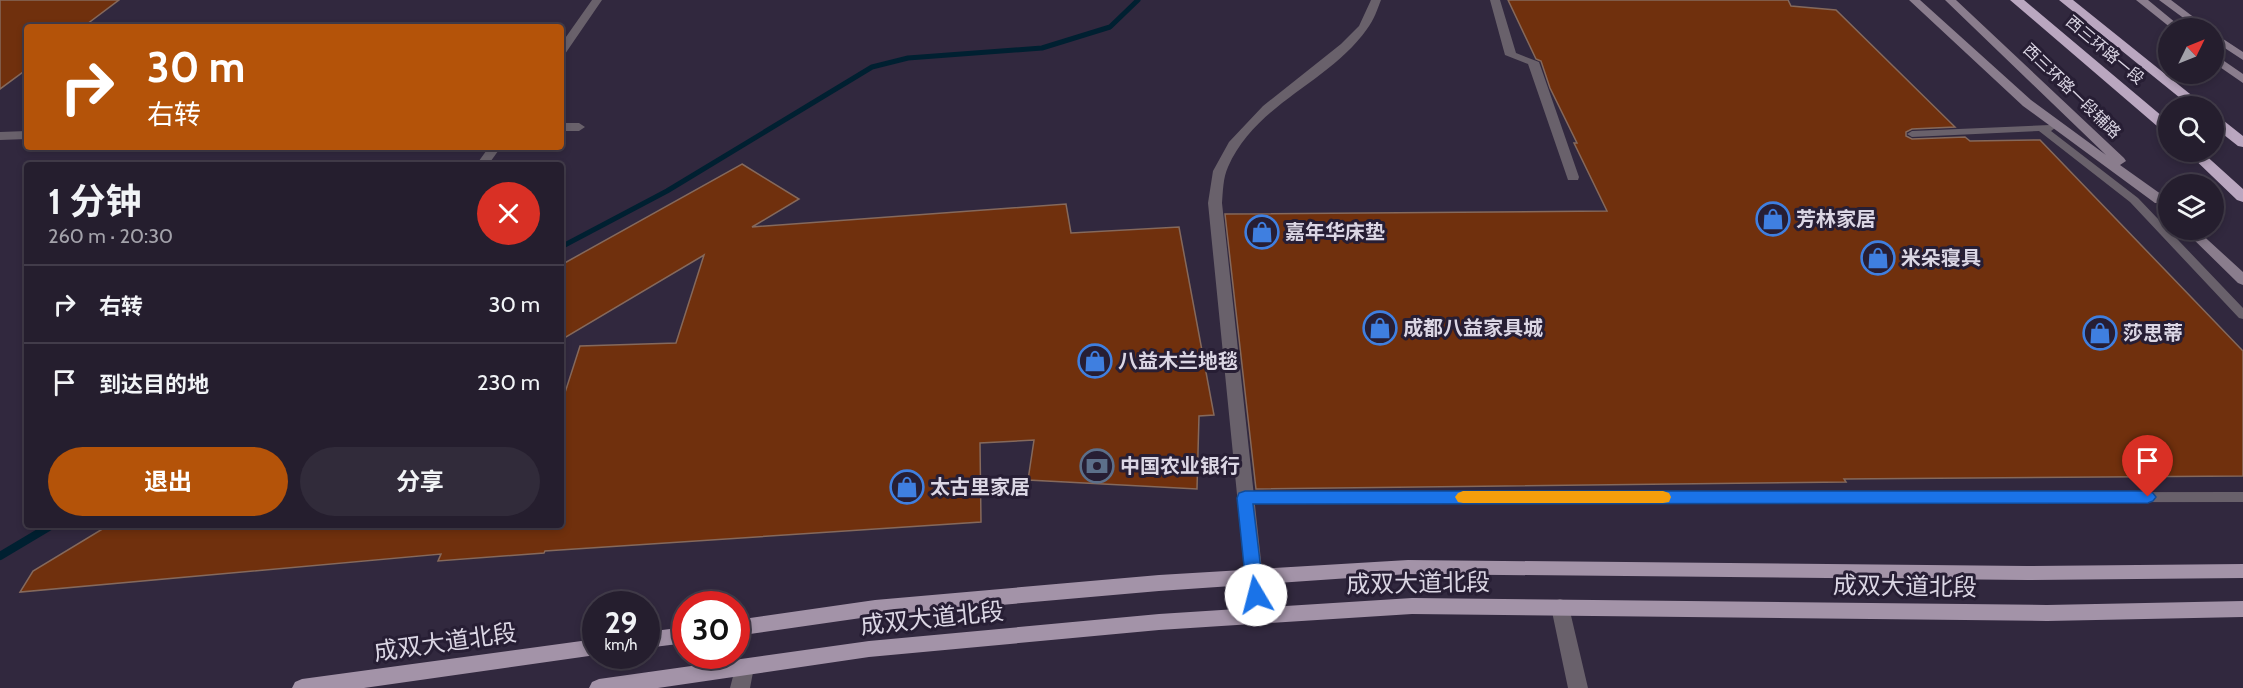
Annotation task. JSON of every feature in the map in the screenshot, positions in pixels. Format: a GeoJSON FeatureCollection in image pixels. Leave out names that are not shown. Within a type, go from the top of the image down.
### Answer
{"type":"FeatureCollection","features":[{"type":"Feature","properties":{"kind":"highway","name":"西三环路一段"},"geometry":{"type":"LineString","coordinates":[[2016,0],[2158,120]]}},
{"type":"Feature","properties":{"kind":"highway","name":"西三环路一段"},"geometry":{"type":"LineString","coordinates":[[2064,0],[2185,96]]}},
{"type":"Feature","properties":{"kind":"highway"},"geometry":{"type":"LineString","coordinates":[[2224,128],[2243,143]]}},
{"type":"Feature","properties":{"kind":"highway"},"geometry":{"type":"LineString","coordinates":[[2205,162],[2243,197]]}},
{"type":"Feature","properties":{"kind":"main road"},"geometry":{"type":"LineString","coordinates":[[1914,0],[2027,103],[2158,200]]}},
{"type":"Feature","properties":{"kind":"main road","name":"西三环路一段辅路"},"geometry":{"type":"LineString","coordinates":[[1950,0],[2158,198]]}},
{"type":"Feature","properties":{"kind":"main road"},"geometry":{"type":"LineString","coordinates":[[2141,0],[2164,18]]}},
{"type":"Feature","properties":{"kind":"main road"},"geometry":{"type":"LineString","coordinates":[[2163,0],[2189,18]]}},
{"type":"Feature","properties":{"kind":"main road"},"geometry":{"type":"LineString","coordinates":[[2224,43],[2243,57]]}},
{"type":"Feature","properties":{"kind":"main road"},"geometry":{"type":"LineString","coordinates":[[2224,65],[2243,80]]}},
{"type":"Feature","properties":{"kind":"main road"},"geometry":{"type":"LineString","coordinates":[[2201,240],[2243,280]]}},
{"type":"Feature","properties":{"kind":"main road","name":"成双大道北段"},"geometry":{"type":"LineString","coordinates":[[750,626],[875,608],[1252,576],[1408,567],[2027,573],[2243,571]]}},
{"type":"Feature","properties":{"kind":"main road","name":"成双大道北段"},"geometry":{"type":"LineString","coordinates":[[750,666],[869,649],[1258,615],[1412,606],[2047,613],[2243,609]]}},
{"type":"Feature","properties":{"kind":"main road","name":"成双大道北段"},"geometry":{"type":"LineString","coordinates":[[302,688],[582,649]]}},
{"type":"Feature","properties":{"kind":"main road","name":"成双大道北段"},"geometry":{"type":"LineString","coordinates":[[599,688],[730,669]]}},
{"type":"Feature","properties":{"kind":"street"},"geometry":{"type":"LineString","coordinates":[[564,48],[597,0]]}},
{"type":"Feature","properties":{"kind":"street"},"geometry":{"type":"LineString","coordinates":[[1258,615],[1252,576],[1215,203],[1221,168],[1238,140],[1265,109],[1342,49],[1363,27],[1376,0]]}},
{"type":"Feature","properties":{"kind":"street"},"geometry":{"type":"LineString","coordinates":[[1495,0],[1511,55],[1533,62],[1573,177]]}},
{"type":"Feature","properties":{"kind":"street"},"geometry":{"type":"LineString","coordinates":[[564,127],[579,127]]}},
{"type":"Feature","properties":{"kind":"street"},"geometry":{"type":"LineString","coordinates":[[0,136],[24,135]]}},
{"type":"Feature","properties":{"kind":"street"},"geometry":{"type":"LineString","coordinates":[[1560,607],[1578,688]]}},
{"type":"Feature","properties":{"kind":"street"},"geometry":{"type":"LineString","coordinates":[[740,688],[744,669]]}},
{"type":"Feature","properties":{"kind":"lane"},"geometry":{"type":"LineString","coordinates":[[1912,134],[2060,127]]}},
{"type":"Feature","properties":{"kind":"lane"},"geometry":{"type":"LineString","coordinates":[[2042,129],[2134,200],[2243,315]]}},
{"type":"Feature","properties":{"kind":"lane"},"geometry":{"type":"LineString","coordinates":[[1245,498],[2243,497]]}},
{"type":"Feature","properties":{"kind":"building"},"geometry":{"type":"Polygon","coordinates":[[[0,0],[119,0],[87,24],[24,24],[24,71],[0,89],[0,0]]]}},
{"type":"Feature","properties":{"kind":"building"},"geometry":{"type":"Polygon","coordinates":[[[1508,0],[1788,0],[1791,6],[1836,10],[1955,127],[1912,129],[1906,132],[1906,136],[1912,139],[1965,137],[1970,141],[2040,140],[2243,351],[2243,476],[1844,479],[1846,482],[1256,489],[1225,214],[1607,211],[1574,143],[1577,143],[1550,88],[1541,61],[1536,59],[1508,0]]]}},
{"type":"Feature","properties":{"kind":"building"},"geometry":{"type":"Polygon","coordinates":[[[742,164],[799,199],[752,227],[1066,204],[1071,233],[1179,227],[1214,415],[1199,416],[1197,489],[1028,480],[1034,440],[980,443],[981,522],[545,551],[544,553],[438,561],[441,554],[20,592],[33,571],[104,528],[564,528],[564,396],[580,346],[676,343],[704,255],[564,338],[564,263],[742,164]]]}},
{"type":"Feature","properties":{"kind":"waterway"},"geometry":{"type":"LineString","coordinates":[[564,245],[667,191],[872,67],[908,58],[1042,48],[1110,27],[1138,0]]}},
{"type":"Feature","properties":{"kind":"waterway"},"geometry":{"type":"LineString","coordinates":[[0,556],[47,528]]}},
{"type":"Feature","properties":{"kind":"slow traffic"},"geometry":{"type":"LineString","coordinates":[[1463,497],[1663,497]]}},
{"type":"Feature","properties":{"kind":"place","name":"芳林家居"},"geometry":{"type":"Point","coordinates":[1773,219]}},
{"type":"Feature","properties":{"kind":"place","name":"嘉年华床垫"},"geometry":{"type":"Point","coordinates":[1262,232]}},
{"type":"Feature","properties":{"kind":"place","name":"米朵寝具"},"geometry":{"type":"Point","coordinates":[1878,258]}},
{"type":"Feature","properties":{"kind":"place","name":"成都八益家具城"},"geometry":{"type":"Point","coordinates":[1380,328]}},
{"type":"Feature","properties":{"kind":"place","name":"莎思蒂"},"geometry":{"type":"Point","coordinates":[2100,333]}},
{"type":"Feature","properties":{"kind":"place","name":"八益木兰地毯"},"geometry":{"type":"Point","coordinates":[1095,361]}},
{"type":"Feature","properties":{"kind":"place","name":"中国农业银行"},"geometry":{"type":"Point","coordinates":[1097,466]}},
{"type":"Feature","properties":{"kind":"place","name":"太古里家居"},"geometry":{"type":"Point","coordinates":[907,487]}},
{"type":"Feature","properties":{"kind":"route"},"geometry":{"type":"LineString","coordinates":[[1256,595],[1252,576],[1245,498],[2148,497]]}}]}
